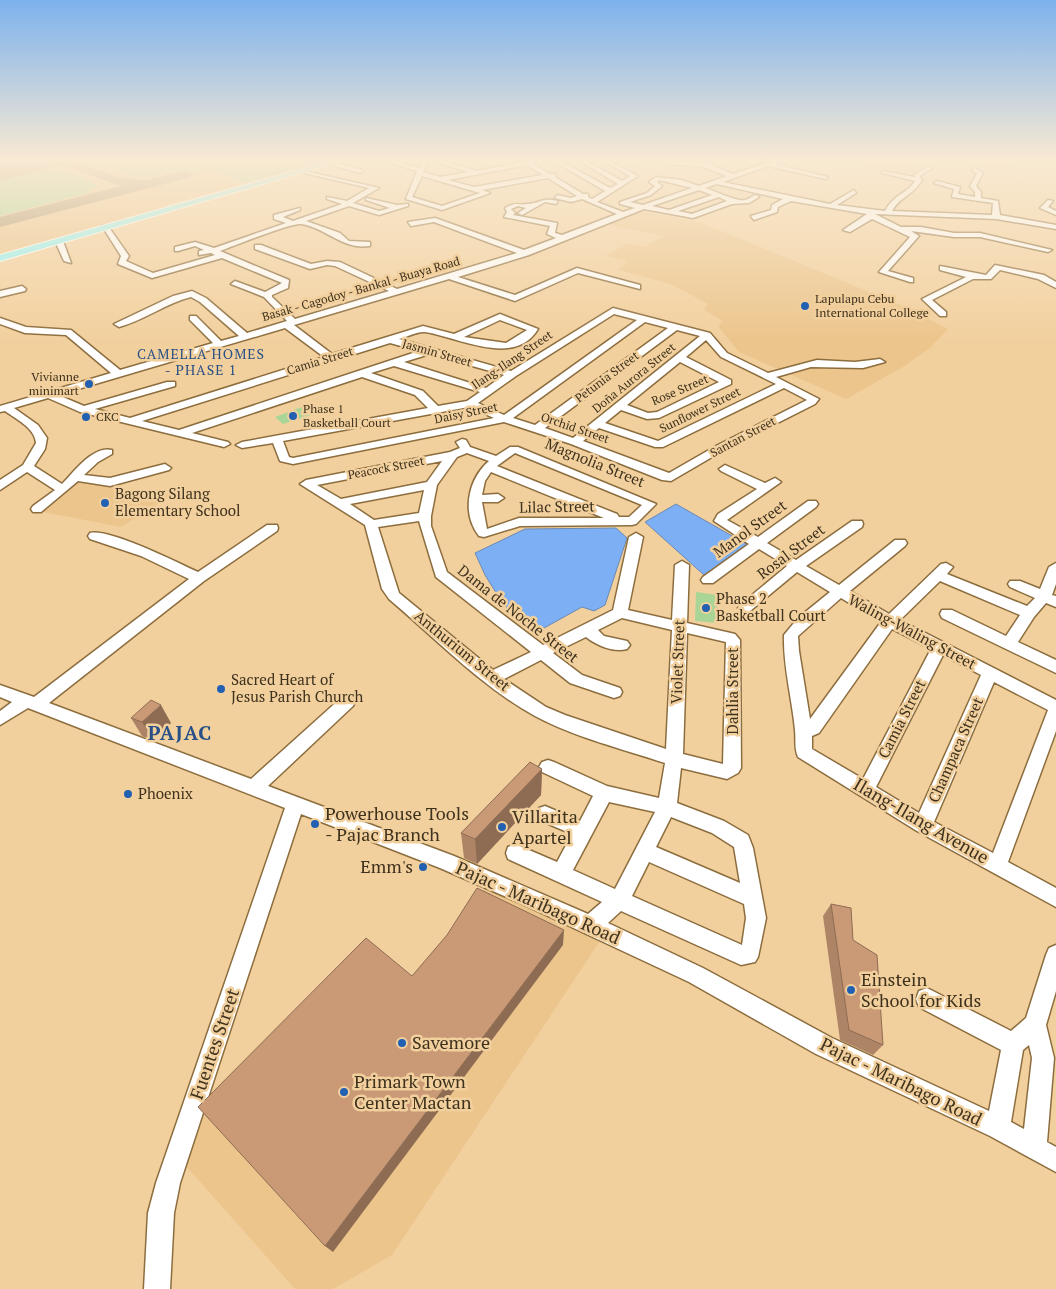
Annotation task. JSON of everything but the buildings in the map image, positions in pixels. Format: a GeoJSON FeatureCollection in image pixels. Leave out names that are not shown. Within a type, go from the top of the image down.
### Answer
{"type":"FeatureCollection","features":[{"type":"Feature","properties":{"kind":"main road"},"geometry":{"type":"LineString","coordinates":[[0,258],[132,220]]}},
{"type":"Feature","properties":{"kind":"street"},"geometry":{"type":"LineString","coordinates":[[289,220],[337,235],[347,243],[367,244]]}},
{"type":"Feature","properties":{"kind":"street"},"geometry":{"type":"LineString","coordinates":[[194,255],[305,220]]}},
{"type":"Feature","properties":{"kind":"street"},"geometry":{"type":"LineString","coordinates":[[411,224],[434,220]]}},
{"type":"Feature","properties":{"kind":"street"},"geometry":{"type":"LineString","coordinates":[[435,220],[526,253]]}},
{"type":"Feature","properties":{"kind":"street"},"geometry":{"type":"LineString","coordinates":[[532,220],[554,225],[551,234],[564,238]]}},
{"type":"Feature","properties":{"kind":"street","name":"Basak - Cagodoy - Bankal - Buaya Road"},"geometry":{"type":"LineString","coordinates":[[3,408],[451,277],[526,253],[611,220]]}},
{"type":"Feature","properties":{"kind":"street"},"geometry":{"type":"LineString","coordinates":[[847,230],[862,220]]}},
{"type":"Feature","properties":{"kind":"street"},"geometry":{"type":"LineString","coordinates":[[883,220],[915,236],[883,272],[910,280]]}},
{"type":"Feature","properties":{"kind":"street"},"geometry":{"type":"LineString","coordinates":[[1019,220],[1055,225]]}},
{"type":"Feature","properties":{"kind":"street"},"geometry":{"type":"LineString","coordinates":[[105,228],[125,256],[121,262],[152,276],[222,255]]}},
{"type":"Feature","properties":{"kind":"street"},"geometry":{"type":"LineString","coordinates":[[900,229],[921,229],[954,236],[975,234],[1048,250]]}},
{"type":"Feature","properties":{"kind":"street"},"geometry":{"type":"LineString","coordinates":[[59,241],[68,261]]}},
{"type":"Feature","properties":{"kind":"street"},"geometry":{"type":"LineString","coordinates":[[178,249],[194,244],[213,250],[286,282],[285,286],[268,296]]}},
{"type":"Feature","properties":{"kind":"street"},"geometry":{"type":"LineString","coordinates":[[258,247],[310,267],[327,263],[337,264],[397,292]]}},
{"type":"Feature","properties":{"kind":"street"},"geometry":{"type":"LineString","coordinates":[[293,261],[302,257]]}},
{"type":"Feature","properties":{"kind":"street"},"geometry":{"type":"LineString","coordinates":[[942,268],[974,276],[988,277],[996,268],[1003,267],[1044,278],[1056,285]]}},
{"type":"Feature","properties":{"kind":"street"},"geometry":{"type":"LineString","coordinates":[[451,277],[515,298],[577,270],[637,287]]}},
{"type":"Feature","properties":{"kind":"street"},"geometry":{"type":"LineString","coordinates":[[943,314],[926,299],[974,276]]}},
{"type":"Feature","properties":{"kind":"street"},"geometry":{"type":"LineString","coordinates":[[235,284],[268,296],[289,323],[331,358]]}},
{"type":"Feature","properties":{"kind":"street"},"geometry":{"type":"LineString","coordinates":[[0,294],[22,289]]}},
{"type":"Feature","properties":{"kind":"street"},"geometry":{"type":"LineString","coordinates":[[120,324],[135,320],[176,298],[192,294],[203,300],[244,336]]}},
{"type":"Feature","properties":{"kind":"street","name":"Ilang-Ilang Street"},"geometry":{"type":"LineString","coordinates":[[242,445],[470,404],[490,392],[512,374],[613,311],[645,318]]}},
{"type":"Feature","properties":{"kind":"street"},"geometry":{"type":"LineString","coordinates":[[500,317],[532,329],[532,331],[506,346],[456,337],[500,317]]}},
{"type":"Feature","properties":{"kind":"street"},"geometry":{"type":"LineString","coordinates":[[193,318],[219,344]]}},
{"type":"Feature","properties":{"kind":"street"},"geometry":{"type":"LineString","coordinates":[[645,318],[707,334],[724,355],[785,384]]}},
{"type":"Feature","properties":{"kind":"street","name":"Daisy Street"},"geometry":{"type":"LineString","coordinates":[[277,439],[284,458],[293,461],[505,419],[645,318]]}},
{"type":"Feature","properties":{"kind":"street"},"geometry":{"type":"LineString","coordinates":[[0,321],[25,330],[68,332],[118,374]]}},
{"type":"Feature","properties":{"kind":"street","name":"Petunia Street"},"geometry":{"type":"LineString","coordinates":[[537,429],[677,326]]}},
{"type":"Feature","properties":{"kind":"street","name":"Camia Street"},"geometry":{"type":"LineString","coordinates":[[132,421],[423,329],[456,337]]}},
{"type":"Feature","properties":{"kind":"street","name":"Doña Aurora Street"},"geometry":{"type":"LineString","coordinates":[[576,442],[707,334]]}},
{"type":"Feature","properties":{"kind":"street","name":"Jasmin Street"},"geometry":{"type":"LineString","coordinates":[[392,340],[512,374]]}},
{"type":"Feature","properties":{"kind":"street"},"geometry":{"type":"LineString","coordinates":[[180,433],[429,351]]}},
{"type":"Feature","properties":{"kind":"street","name":"Rose Street"},"geometry":{"type":"LineString","coordinates":[[619,406],[647,416],[659,415],[727,382],[679,357]]}},
{"type":"Feature","properties":{"kind":"street"},"geometry":{"type":"LineString","coordinates":[[393,362],[490,392]]}},
{"type":"Feature","properties":{"kind":"street"},"geometry":{"type":"LineString","coordinates":[[768,376],[817,363],[864,367],[880,362]]}},
{"type":"Feature","properties":{"kind":"street"},"geometry":{"type":"LineString","coordinates":[[582,364],[612,374]]}},
{"type":"Feature","properties":{"kind":"street"},"geometry":{"type":"LineString","coordinates":[[361,373],[419,393],[437,411]]}},
{"type":"Feature","properties":{"kind":"street"},"geometry":{"type":"LineString","coordinates":[[84,410],[171,384]]}},
{"type":"Feature","properties":{"kind":"street","name":"Santan Street"},"geometry":{"type":"LineString","coordinates":[[671,477],[720,448],[811,402],[814,398],[785,384]]}},
{"type":"Feature","properties":{"kind":"street","name":"Sunflower Street"},"geometry":{"type":"LineString","coordinates":[[598,424],[659,444],[785,384]]}},
{"type":"Feature","properties":{"kind":"street"},"geometry":{"type":"LineString","coordinates":[[49,395],[84,410],[224,444]]}},
{"type":"Feature","properties":{"kind":"street","name":"Orchid Street"},"geometry":{"type":"LineString","coordinates":[[470,404],[505,419],[576,442],[666,477],[671,477]]}},
{"type":"Feature","properties":{"kind":"street"},"geometry":{"type":"LineString","coordinates":[[0,486],[26,467],[42,445],[42,440],[35,428],[3,408]]}},
{"type":"Feature","properties":{"kind":"street"},"geometry":{"type":"LineString","coordinates":[[454,430],[460,452],[493,463],[613,519]]}},
{"type":"Feature","properties":{"kind":"street","name":"Lilac Street"},"geometry":{"type":"LineString","coordinates":[[514,449],[493,463],[480,476],[474,499],[477,520],[481,530],[488,533],[519,522],[613,519]]}},
{"type":"Feature","properties":{"kind":"street","name":"Magnolia Street"},"geometry":{"type":"LineString","coordinates":[[514,449],[650,504],[632,521],[613,519]]}},
{"type":"Feature","properties":{"kind":"street"},"geometry":{"type":"LineString","coordinates":[[37,509],[45,498],[62,489],[95,457],[108,452]]}},
{"type":"Feature","properties":{"kind":"street","name":"Peacock Street"},"geometry":{"type":"LineString","coordinates":[[340,503],[306,484],[460,452]]}},
{"type":"Feature","properties":{"kind":"street","name":"Dama de Noche Street"},"geometry":{"type":"LineString","coordinates":[[460,452],[439,471],[431,485],[425,516],[425,526],[441,574],[576,679],[614,692]]}},
{"type":"Feature","properties":{"kind":"street"},"geometry":{"type":"LineString","coordinates":[[26,467],[62,489]]}},
{"type":"Feature","properties":{"kind":"street"},"geometry":{"type":"LineString","coordinates":[[74,477],[110,482],[143,475],[155,468],[165,468]]}},
{"type":"Feature","properties":{"kind":"street","name":"Waling-Waling Street"},"geometry":{"type":"LineString","coordinates":[[725,469],[770,485],[722,517],[720,521],[795,567],[890,621],[1056,708]]}},
{"type":"Feature","properties":{"kind":"street"},"geometry":{"type":"LineString","coordinates":[[143,475],[157,480]]}},
{"type":"Feature","properties":{"kind":"street"},"geometry":{"type":"LineString","coordinates":[[340,503],[431,485]]}},
{"type":"Feature","properties":{"kind":"street"},"geometry":{"type":"LineString","coordinates":[[474,499],[498,498]]}},
{"type":"Feature","properties":{"kind":"street"},"geometry":{"type":"LineString","coordinates":[[340,503],[370,524],[425,516]]}},
{"type":"Feature","properties":{"kind":"street","name":"Manol Street"},"geometry":{"type":"LineString","coordinates":[[708,580],[812,504]]}},
{"type":"Feature","properties":{"kind":"street","name":"Anthurium Street"},"geometry":{"type":"LineString","coordinates":[[370,524],[389,589],[394,596],[492,678],[559,720],[674,758]]}},
{"type":"Feature","properties":{"kind":"street","name":"Rosal Street"},"geometry":{"type":"LineString","coordinates":[[745,608],[795,567],[857,524]]}},
{"type":"Feature","properties":{"kind":"street"},"geometry":{"type":"LineString","coordinates":[[0,719],[30,703],[199,578],[272,528]]}},
{"type":"Feature","properties":{"kind":"street"},"geometry":{"type":"LineString","coordinates":[[95,536],[146,553],[199,578]]}},
{"type":"Feature","properties":{"kind":"street"},"geometry":{"type":"LineString","coordinates":[[492,678],[620,613],[636,537]]}},
{"type":"Feature","properties":{"kind":"street"},"geometry":{"type":"LineString","coordinates":[[900,543],[841,593],[803,622],[791,636],[791,651],[804,732],[813,728],[890,621],[942,571],[1028,613]]}},
{"type":"Feature","properties":{"kind":"street","name":"Violet Street"},"geometry":{"type":"LineString","coordinates":[[620,899],[667,807],[674,758],[682,566]]}},
{"type":"Feature","properties":{"kind":"street"},"geometry":{"type":"LineString","coordinates":[[1009,644],[1028,613],[1050,599],[1056,567]]}},
{"type":"Feature","properties":{"kind":"street"},"geometry":{"type":"LineString","coordinates":[[1015,584],[1050,599]]}},
{"type":"Feature","properties":{"kind":"street","name":"Dahlia Street"},"geometry":{"type":"LineString","coordinates":[[620,613],[733,640],[732,768],[727,772],[674,758]]}},
{"type":"Feature","properties":{"kind":"street"},"geometry":{"type":"LineString","coordinates":[[947,614],[1056,666]]}},
{"type":"Feature","properties":{"kind":"street"},"geometry":{"type":"LineString","coordinates":[[587,629],[599,640],[622,645]]}},
{"type":"Feature","properties":{"kind":"street","name":"Camia Street"},"geometry":{"type":"LineString","coordinates":[[866,790],[939,647]]}},
{"type":"Feature","properties":{"kind":"street","name":"Champaca Street"},"geometry":{"type":"LineString","coordinates":[[923,825],[990,674]]}},
{"type":"Feature","properties":{"kind":"street","name":"Pajac - Maribago Road"},"geometry":{"type":"LineString","coordinates":[[0,691],[448,862],[591,925],[696,975],[824,1046],[998,1128],[1056,1160]]}},
{"type":"Feature","properties":{"kind":"street"},"geometry":{"type":"LineString","coordinates":[[254,788],[347,702]]}},
{"type":"Feature","properties":{"kind":"street"},"geometry":{"type":"LineString","coordinates":[[998,864],[1056,708]]}},
{"type":"Feature","properties":{"kind":"street","name":"Ilang-Ilang Avenue"},"geometry":{"type":"LineString","coordinates":[[804,732],[803,748],[807,755],[923,825],[998,864],[1056,898]]}},
{"type":"Feature","properties":{"kind":"street"},"geometry":{"type":"LineString","coordinates":[[515,853],[741,955],[748,956],[752,950],[756,918],[754,898],[741,841],[718,826],[667,807],[604,793],[548,767]]}},
{"type":"Feature","properties":{"kind":"street"},"geometry":{"type":"LineString","coordinates":[[561,873],[604,793]]}},
{"type":"Feature","properties":{"kind":"street","name":"Fuentes Street"},"geometry":{"type":"LineString","coordinates":[[157,1289],[161,1212],[168,1183],[295,804]]}},
{"type":"Feature","properties":{"kind":"street"},"geometry":{"type":"LineString","coordinates":[[545,814],[584,831]]}},
{"type":"Feature","properties":{"kind":"street"},"geometry":{"type":"LineString","coordinates":[[644,852],[754,898]]}},
{"type":"Feature","properties":{"kind":"street"},"geometry":{"type":"LineString","coordinates":[[591,925],[620,899]]}},
{"type":"Feature","properties":{"kind":"street"},"geometry":{"type":"LineString","coordinates":[[998,1128],[1013,1044],[1035,1025],[1056,955]]}},
{"type":"Feature","properties":{"kind":"street"},"geometry":{"type":"LineString","coordinates":[[927,999],[1013,1044]]}},
{"type":"Feature","properties":{"kind":"street"},"geometry":{"type":"LineString","coordinates":[[1034,1148],[1050,1061],[1035,1025]]}},
{"type":"Feature","properties":{"kind":"shaded area"},"geometry":{"type":"Polygon","coordinates":[[[0,220],[122,220],[0,254],[0,220]]]}},
{"type":"Feature","properties":{"kind":"shaded area","name":"Lapulapu Cebu International College"},"geometry":{"type":"Polygon","coordinates":[[[614,220],[689,220],[699,222],[908,308],[948,329],[930,348],[903,367],[846,399],[739,352],[718,326],[723,321],[704,310],[708,304],[671,284],[618,270],[627,261],[606,256],[627,244],[644,247],[664,236],[603,224],[614,220]]]}},
{"type":"Feature","properties":{"kind":"shaded area","name":"Bagong Silang Elementary School"},"geometry":{"type":"Polygon","coordinates":[[[78,482],[172,495],[121,527],[43,512],[78,482]]]}},
{"type":"Feature","properties":{"kind":"shaded area","name":"Primark Town Center Mactan"},"geometry":{"type":"Polygon","coordinates":[[[485,888],[600,941],[392,1255],[333,1289],[295,1289],[185,1165],[205,1113],[415,987],[449,947],[485,888]]]}},
{"type":"Feature","properties":{"kind":"green space","name":"Phase 1 Basketball Court"},"geometry":{"type":"Polygon","coordinates":[[[302,407],[311,415],[283,424],[275,417],[302,407]]]}},
{"type":"Feature","properties":{"kind":"green space","name":"Phase 2 Basketball Court"},"geometry":{"type":"Polygon","coordinates":[[[696,592],[717,595],[717,623],[695,621],[696,592]]]}},
{"type":"Feature","properties":{"kind":"water"},"geometry":{"type":"Polygon","coordinates":[[[676,504],[748,545],[704,575],[645,522],[676,504]]]}},
{"type":"Feature","properties":{"kind":"water"},"geometry":{"type":"Polygon","coordinates":[[[616,528],[627,538],[605,605],[594,611],[582,607],[535,633],[503,604],[485,575],[475,553],[525,529],[616,528]]]}},
{"type":"Feature","properties":{"kind":"taxiway"},"geometry":{"type":"LineString","coordinates":[[0,222],[7,220]]}},
{"type":"Feature","properties":{"kind":"place","name":"Lapulapu Cebu International College"},"geometry":{"type":"Point","coordinates":[805,306]}},
{"type":"Feature","properties":{"kind":"place","name":"Vivianne minimart"},"geometry":{"type":"Point","coordinates":[89,384]}},
{"type":"Feature","properties":{"kind":"place","name":"Phase 1 Basketball Court"},"geometry":{"type":"Point","coordinates":[293,416]}},
{"type":"Feature","properties":{"kind":"place","name":"CKC"},"geometry":{"type":"Point","coordinates":[86,417]}},
{"type":"Feature","properties":{"kind":"place","name":"Bagong Silang Elementary School"},"geometry":{"type":"Point","coordinates":[105,503]}},
{"type":"Feature","properties":{"kind":"place","name":"Phase 2 Basketball Court"},"geometry":{"type":"Point","coordinates":[706,608]}},
{"type":"Feature","properties":{"kind":"place","name":"Sacred Heart of Jesus Parish Church"},"geometry":{"type":"Point","coordinates":[221,689]}},
{"type":"Feature","properties":{"kind":"place","name":"Phoenix"},"geometry":{"type":"Point","coordinates":[128,794]}},
{"type":"Feature","properties":{"kind":"place","name":"Powerhouse Tools - Pajac Branch"},"geometry":{"type":"Point","coordinates":[315,824]}},
{"type":"Feature","properties":{"kind":"place","name":"Villarita Apartel"},"geometry":{"type":"Point","coordinates":[502,827]}},
{"type":"Feature","properties":{"kind":"place","name":"Emm's"},"geometry":{"type":"Point","coordinates":[423,867]}},
{"type":"Feature","properties":{"kind":"place","name":"Einstein School for Kids"},"geometry":{"type":"Point","coordinates":[851,990]}},
{"type":"Feature","properties":{"kind":"place","name":"Savemore"},"geometry":{"type":"Point","coordinates":[402,1043]}},
{"type":"Feature","properties":{"kind":"place","name":"Primark Town Center Mactan"},"geometry":{"type":"Point","coordinates":[344,1092]}},
{"type":"Feature","properties":{"kind":"district","name":"CAMELLA HOMES - PHASE 1"},"geometry":{"type":"Point","coordinates":[201,362]}},
{"type":"Feature","properties":{"kind":"district","name":"PAJAC"},"geometry":{"type":"Point","coordinates":[180,733]}}]}
